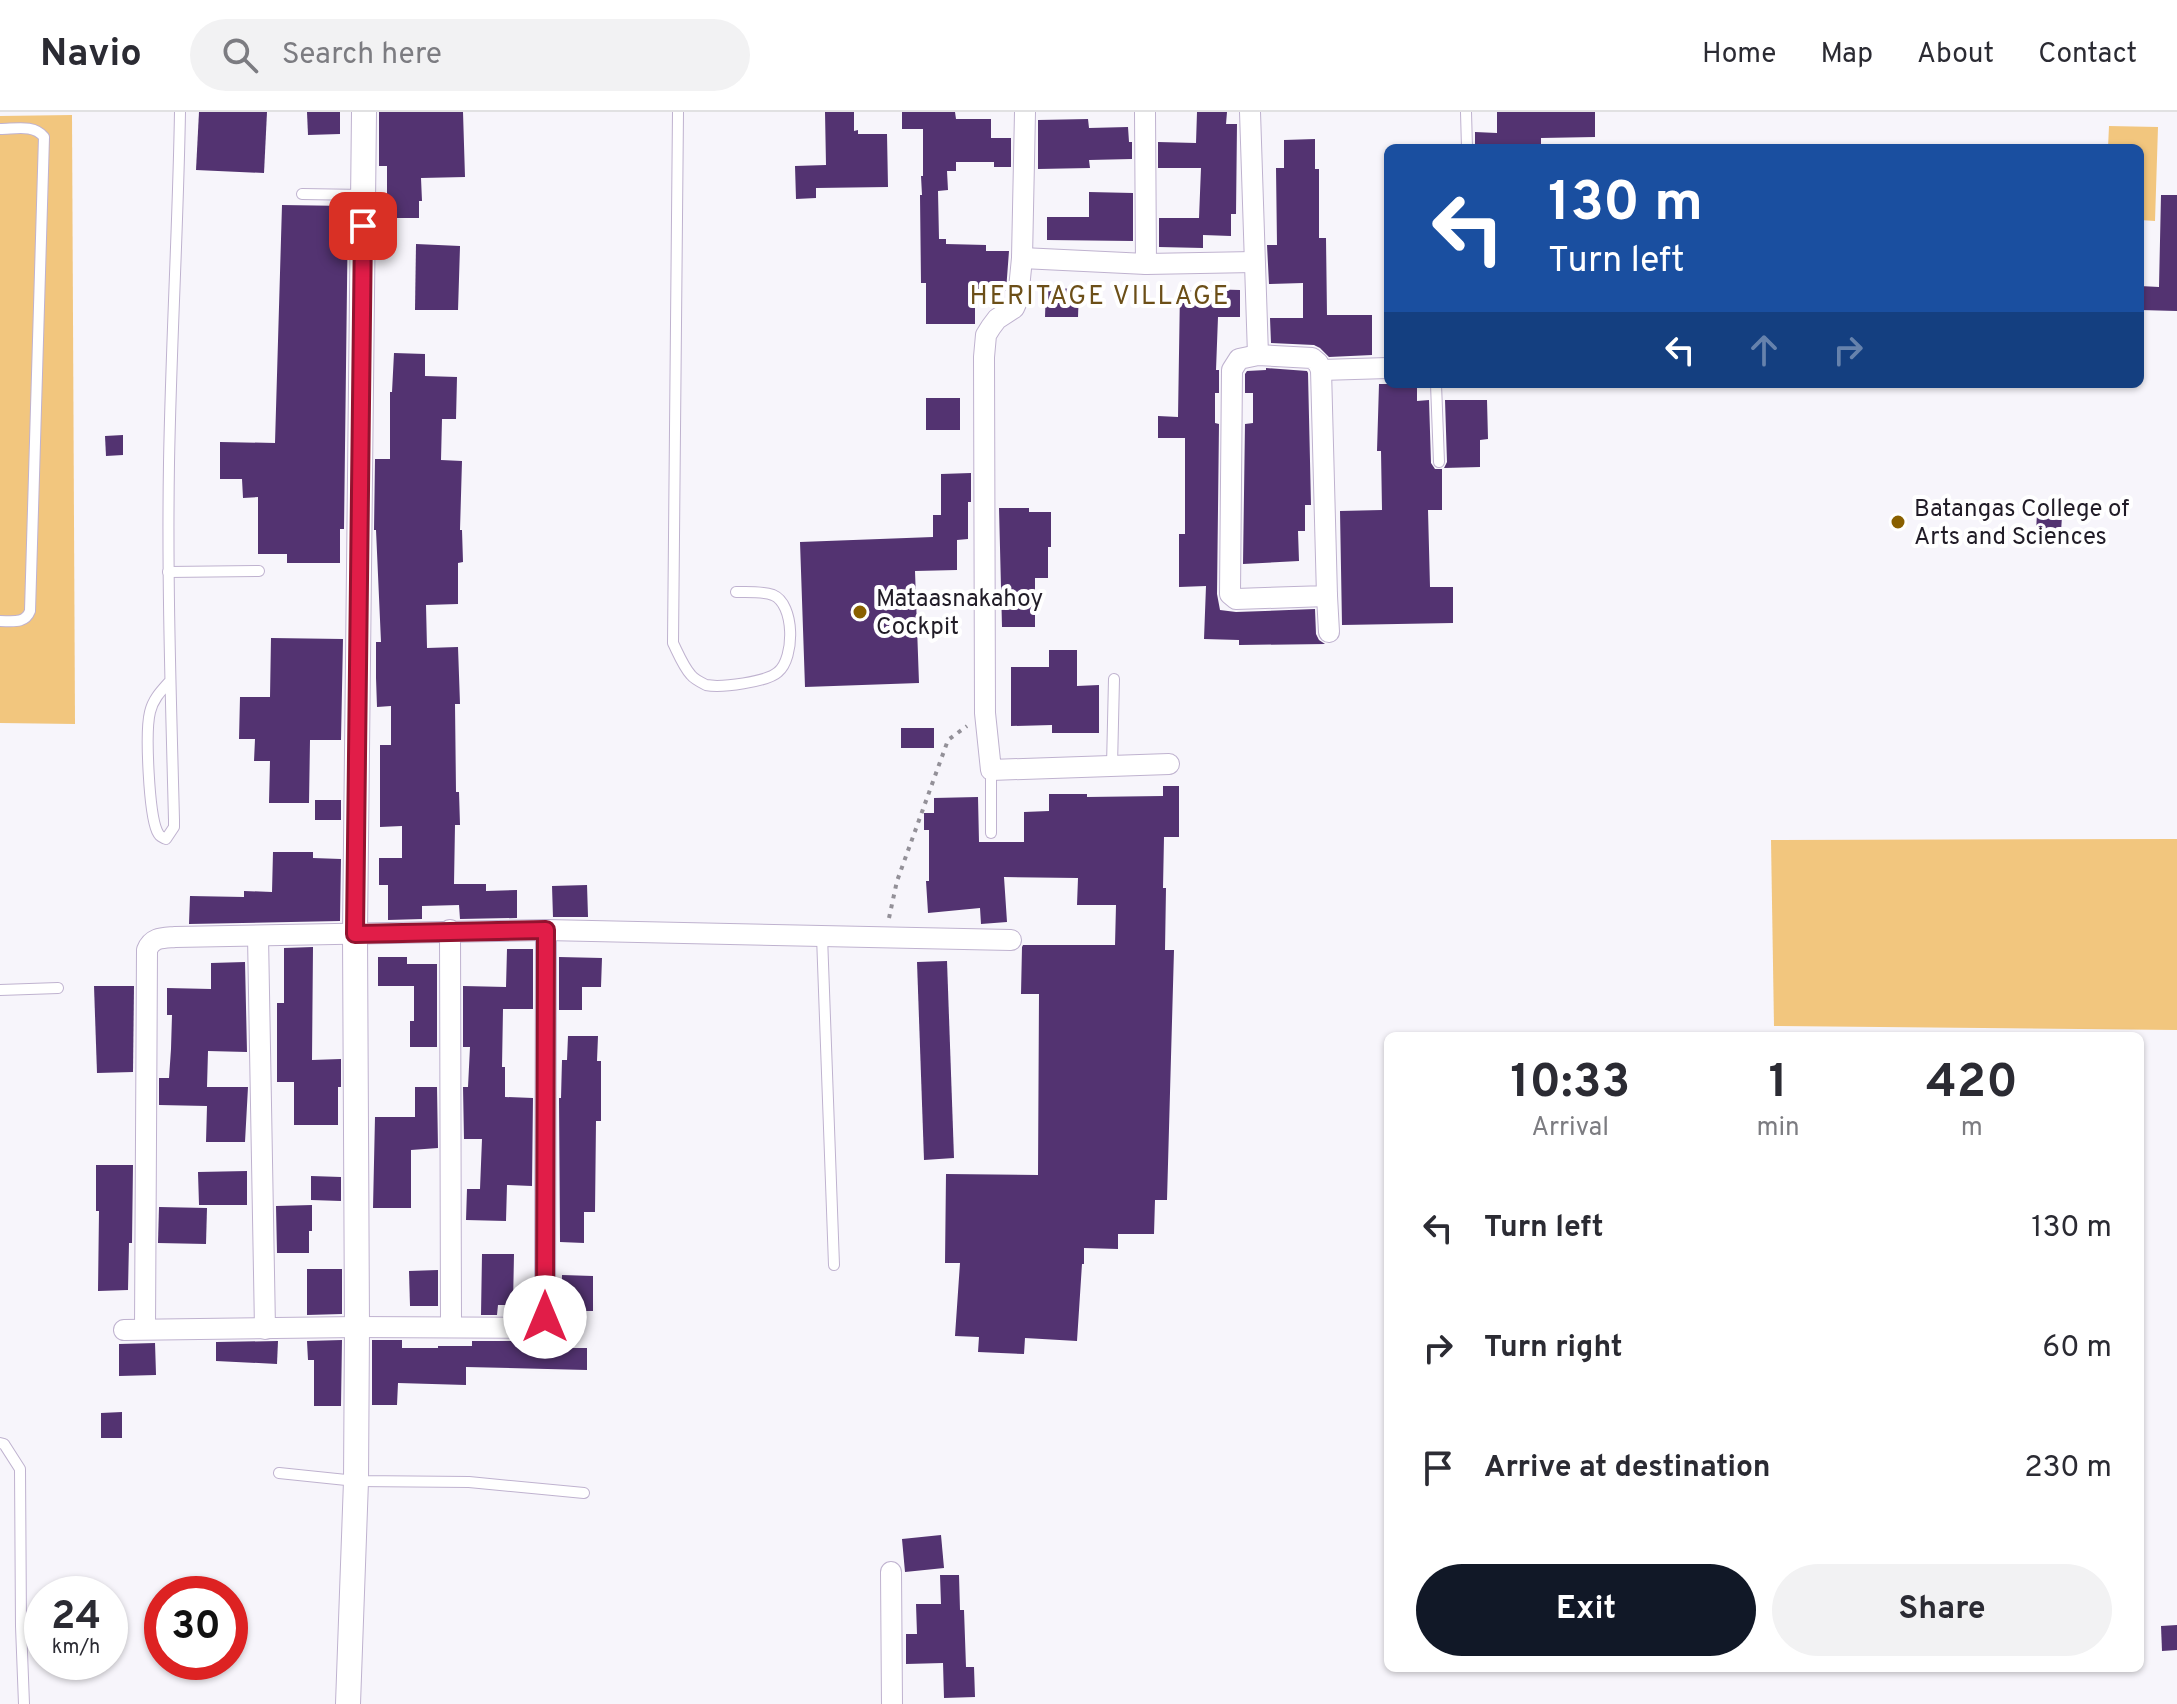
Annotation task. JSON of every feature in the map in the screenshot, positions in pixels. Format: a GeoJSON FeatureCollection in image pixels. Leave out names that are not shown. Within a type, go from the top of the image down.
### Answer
{"type":"FeatureCollection","features":[{"type":"Feature","properties":{"kind":"street"},"geometry":{"type":"LineString","coordinates":[[348,1704],[356,1481],[355,934],[364,112]]}},
{"type":"Feature","properties":{"kind":"street"},"geometry":{"type":"LineString","coordinates":[[1025,112],[1022,258],[1018,299],[1014,308],[997,319],[986,335],[985,713],[991,770],[1169,764]]}},
{"type":"Feature","properties":{"kind":"street"},"geometry":{"type":"LineString","coordinates":[[1145,112],[1146,264]]}},
{"type":"Feature","properties":{"kind":"street"},"geometry":{"type":"LineString","coordinates":[[1250,112],[1258,355]]}},
{"type":"Feature","properties":{"kind":"street"},"geometry":{"type":"LineString","coordinates":[[1022,258],[1146,264],[1254,262]]}},
{"type":"Feature","properties":{"kind":"street"},"geometry":{"type":"LineString","coordinates":[[1327,596],[1236,599],[1230,594],[1232,370],[1239,359],[1258,355],[1312,358],[1321,370],[1329,632]]}},
{"type":"Feature","properties":{"kind":"street"},"geometry":{"type":"LineString","coordinates":[[1321,370],[1384,368]]}},
{"type":"Feature","properties":{"kind":"street"},"geometry":{"type":"LineString","coordinates":[[450,930],[451,1327]]}},
{"type":"Feature","properties":{"kind":"street"},"geometry":{"type":"LineString","coordinates":[[145,1329],[147,950],[155,939],[546,930],[1011,940]]}},
{"type":"Feature","properties":{"kind":"street"},"geometry":{"type":"LineString","coordinates":[[124,1330],[534,1328],[541,1325],[545,1317],[546,930]]}},
{"type":"Feature","properties":{"kind":"street"},"geometry":{"type":"LineString","coordinates":[[258,936],[265,1329]]}},
{"type":"Feature","properties":{"kind":"street"},"geometry":{"type":"LineString","coordinates":[[891,1572],[892,1704]]}},
{"type":"Feature","properties":{"kind":"lane"},"geometry":{"type":"LineString","coordinates":[[170,681],[157,696],[150,711],[147,730],[153,816],[158,834],[166,839],[174,827],[168,572],[180,112]]}},
{"type":"Feature","properties":{"kind":"lane"},"geometry":{"type":"LineString","coordinates":[[678,112],[673,643],[691,676],[705,684],[723,686],[770,678],[786,662],[791,634],[785,604],[773,595],[736,592]]}},
{"type":"Feature","properties":{"kind":"lane"},"geometry":{"type":"LineString","coordinates":[[1466,112],[1467,144]]}},
{"type":"Feature","properties":{"kind":"lane"},"geometry":{"type":"LineString","coordinates":[[0,129],[33,129],[44,137],[30,611],[27,618],[21,621],[0,621]]}},
{"type":"Feature","properties":{"kind":"lane"},"geometry":{"type":"LineString","coordinates":[[302,194],[363,195]]}},
{"type":"Feature","properties":{"kind":"lane"},"geometry":{"type":"LineString","coordinates":[[1436,388],[1439,462]]}},
{"type":"Feature","properties":{"kind":"lane"},"geometry":{"type":"LineString","coordinates":[[168,572],[259,571]]}},
{"type":"Feature","properties":{"kind":"lane"},"geometry":{"type":"LineString","coordinates":[[1112,766],[1114,679]]}},
{"type":"Feature","properties":{"kind":"lane"},"geometry":{"type":"LineString","coordinates":[[991,770],[991,833]]}},
{"type":"Feature","properties":{"kind":"lane"},"geometry":{"type":"LineString","coordinates":[[150,785],[173,783]]}},
{"type":"Feature","properties":{"kind":"lane"},"geometry":{"type":"LineString","coordinates":[[822,936],[834,1265]]}},
{"type":"Feature","properties":{"kind":"lane"},"geometry":{"type":"LineString","coordinates":[[0,990],[58,988]]}},
{"type":"Feature","properties":{"kind":"lane"},"geometry":{"type":"LineString","coordinates":[[0,1443],[4,1444],[20,1469],[24,1704]]}},
{"type":"Feature","properties":{"kind":"lane"},"geometry":{"type":"LineString","coordinates":[[279,1473],[356,1481],[469,1482],[584,1493]]}},
{"type":"Feature","properties":{"kind":"path"},"geometry":{"type":"LineString","coordinates":[[884,937],[897,881],[948,740],[985,713]]}},
{"type":"Feature","properties":{"kind":"shaded area"},"geometry":{"type":"Polygon","coordinates":[[[72,115],[75,724],[0,723],[0,116],[72,115]]]}},
{"type":"Feature","properties":{"kind":"shaded area"},"geometry":{"type":"Polygon","coordinates":[[[2109,126],[2158,127],[2155,221],[2144,220],[2144,144],[2108,144],[2109,126]]]}},
{"type":"Feature","properties":{"kind":"shaded area"},"geometry":{"type":"Polygon","coordinates":[[[2177,839],[2177,1030],[1774,1026],[1771,840],[2177,839]]]}},
{"type":"Feature","properties":{"kind":"building"},"geometry":{"type":"Polygon","coordinates":[[[199,112],[267,112],[264,173],[196,170],[199,112]]]}},
{"type":"Feature","properties":{"kind":"building"},"geometry":{"type":"Polygon","coordinates":[[[307,112],[340,112],[340,134],[308,135],[307,112]]]}},
{"type":"Feature","properties":{"kind":"building"},"geometry":{"type":"Polygon","coordinates":[[[379,112],[463,112],[465,177],[421,178],[419,218],[380,218],[380,203],[387,203],[387,166],[379,166],[379,112]]]}},
{"type":"Feature","properties":{"kind":"building"},"geometry":{"type":"Polygon","coordinates":[[[825,112],[854,112],[854,131],[858,130],[858,134],[887,134],[888,187],[816,188],[816,198],[796,199],[795,166],[826,165],[825,112]]]}},
{"type":"Feature","properties":{"kind":"building"},"geometry":{"type":"Polygon","coordinates":[[[902,112],[955,112],[956,119],[991,119],[991,138],[1011,138],[1011,167],[994,167],[994,162],[956,162],[956,171],[947,171],[948,190],[938,191],[939,239],[946,239],[946,244],[986,245],[986,251],[1009,251],[1006,291],[975,291],[975,324],[926,324],[926,283],[921,283],[923,129],[902,129],[902,112]]]}},
{"type":"Feature","properties":{"kind":"building"},"geometry":{"type":"Polygon","coordinates":[[[1197,112],[1227,112],[1226,124],[1237,124],[1236,214],[1231,214],[1231,236],[1203,235],[1203,248],[1159,247],[1159,218],[1199,218],[1201,168],[1158,168],[1158,142],[1196,143],[1197,112]]]}},
{"type":"Feature","properties":{"kind":"building"},"geometry":{"type":"Polygon","coordinates":[[[1497,112],[1595,112],[1595,137],[1541,138],[1541,144],[1475,144],[1475,132],[1497,133],[1497,112]]]}},
{"type":"Feature","properties":{"kind":"building"},"geometry":{"type":"Polygon","coordinates":[[[1088,119],[1089,128],[1128,127],[1132,159],[1089,160],[1090,168],[1038,169],[1038,120],[1088,119]]]}},
{"type":"Feature","properties":{"kind":"building"},"geometry":{"type":"Polygon","coordinates":[[[1315,139],[1315,169],[1319,169],[1319,238],[1326,238],[1327,315],[1372,315],[1372,355],[1329,357],[1314,345],[1271,343],[1270,318],[1303,318],[1303,283],[1269,284],[1267,245],[1277,245],[1276,168],[1284,168],[1284,140],[1315,139]]]}},
{"type":"Feature","properties":{"kind":"building"},"geometry":{"type":"Polygon","coordinates":[[[1089,192],[1133,193],[1133,241],[1047,240],[1047,217],[1089,217],[1089,192]]]}},
{"type":"Feature","properties":{"kind":"building"},"geometry":{"type":"Polygon","coordinates":[[[2161,195],[2177,195],[2177,311],[2144,310],[2144,286],[2159,287],[2161,195]]]}},
{"type":"Feature","properties":{"kind":"building"},"geometry":{"type":"Polygon","coordinates":[[[282,205],[348,206],[344,529],[340,529],[340,563],[287,563],[287,554],[258,554],[258,497],[243,498],[242,479],[220,479],[220,442],[275,443],[282,205]]]}},
{"type":"Feature","properties":{"kind":"building"},"geometry":{"type":"Polygon","coordinates":[[[416,244],[460,246],[458,310],[415,310],[416,244]]]}},
{"type":"Feature","properties":{"kind":"building"},"geometry":{"type":"Polygon","coordinates":[[[1046,288],[1079,289],[1078,317],[1045,317],[1046,288]]]}},
{"type":"Feature","properties":{"kind":"building"},"geometry":{"type":"Polygon","coordinates":[[[1180,290],[1240,290],[1240,317],[1218,317],[1216,370],[1219,370],[1219,393],[1215,393],[1215,423],[1219,424],[1217,594],[1220,610],[1315,609],[1316,634],[1325,644],[1239,645],[1239,640],[1204,639],[1206,586],[1179,587],[1179,534],[1185,534],[1185,438],[1158,438],[1158,416],[1178,417],[1180,290]]]}},
{"type":"Feature","properties":{"kind":"building"},"geometry":{"type":"Polygon","coordinates":[[[394,353],[425,354],[425,376],[457,377],[456,419],[442,419],[441,460],[462,461],[460,530],[463,562],[458,563],[458,604],[426,605],[427,648],[458,647],[460,704],[455,704],[456,792],[459,792],[460,825],[455,825],[454,884],[486,884],[486,891],[517,890],[517,918],[460,919],[459,905],[422,906],[422,919],[388,920],[388,885],[379,885],[379,858],[402,858],[402,826],[380,827],[380,745],[391,745],[391,706],[377,707],[376,678],[376,642],[381,642],[374,530],[375,459],[390,459],[390,392],[394,353]]]}},
{"type":"Feature","properties":{"kind":"building"},"geometry":{"type":"Polygon","coordinates":[[[1266,368],[1308,373],[1311,505],[1305,505],[1305,531],[1298,531],[1299,561],[1243,564],[1245,424],[1253,423],[1253,393],[1245,393],[1245,374],[1266,368]]]}},
{"type":"Feature","properties":{"kind":"building"},"geometry":{"type":"Polygon","coordinates":[[[1379,384],[1384,384],[1384,388],[1417,388],[1417,401],[1429,400],[1431,463],[1435,469],[1442,469],[1442,510],[1428,510],[1430,587],[1453,587],[1453,623],[1342,625],[1340,511],[1382,510],[1381,451],[1377,451],[1379,384]]]}},
{"type":"Feature","properties":{"kind":"building"},"geometry":{"type":"Polygon","coordinates":[[[926,398],[960,398],[960,430],[926,430],[926,398]]]}},
{"type":"Feature","properties":{"kind":"building"},"geometry":{"type":"Polygon","coordinates":[[[1445,400],[1487,400],[1488,439],[1480,440],[1480,467],[1444,468],[1447,462],[1445,400]]]}},
{"type":"Feature","properties":{"kind":"building"},"geometry":{"type":"Polygon","coordinates":[[[123,435],[123,455],[106,456],[105,436],[123,435]]]}},
{"type":"Feature","properties":{"kind":"building","name":"Mataasnakahoy Cockpit"},"geometry":{"type":"Polygon","coordinates":[[[971,473],[968,539],[957,540],[957,570],[915,571],[919,683],[805,687],[800,542],[933,537],[933,515],[941,515],[941,474],[971,473]]]}},
{"type":"Feature","properties":{"kind":"building"},"geometry":{"type":"Polygon","coordinates":[[[999,508],[1051,512],[1048,578],[1035,578],[1035,627],[1002,627],[999,508]]]}},
{"type":"Feature","properties":{"kind":"building"},"geometry":{"type":"Polygon","coordinates":[[[2037,514],[2062,515],[2061,533],[2036,531],[2037,514]]]}},
{"type":"Feature","properties":{"kind":"building"},"geometry":{"type":"Polygon","coordinates":[[[271,638],[343,639],[341,740],[310,740],[309,803],[269,803],[270,761],[254,761],[255,739],[239,739],[240,697],[270,697],[271,638]]]}},
{"type":"Feature","properties":{"kind":"building"},"geometry":{"type":"Polygon","coordinates":[[[1049,650],[1077,650],[1077,686],[1099,685],[1099,733],[1052,733],[1052,725],[1011,726],[1011,667],[1049,667],[1049,650]]]}},
{"type":"Feature","properties":{"kind":"building"},"geometry":{"type":"Polygon","coordinates":[[[901,728],[934,728],[934,748],[901,748],[901,728]]]}},
{"type":"Feature","properties":{"kind":"building"},"geometry":{"type":"Polygon","coordinates":[[[1163,786],[1179,786],[1179,837],[1164,837],[1165,950],[1174,950],[1167,1200],[1155,1200],[1154,1234],[1118,1234],[1118,1249],[1084,1248],[1077,1341],[1025,1338],[1024,1354],[978,1352],[979,1337],[955,1336],[960,1263],[945,1263],[946,1174],[1038,1175],[1039,994],[1021,994],[1022,947],[1115,945],[1116,905],[1077,905],[1078,878],[1004,877],[1007,922],[981,924],[980,908],[928,913],[929,830],[924,830],[924,813],[934,813],[934,798],[978,797],[979,842],[1024,842],[1024,812],[1049,811],[1049,794],[1163,796],[1163,786]]]}},
{"type":"Feature","properties":{"kind":"building"},"geometry":{"type":"Polygon","coordinates":[[[315,800],[341,800],[341,820],[315,820],[315,800]]]}},
{"type":"Feature","properties":{"kind":"building"},"geometry":{"type":"Polygon","coordinates":[[[273,852],[313,852],[313,858],[341,859],[340,921],[189,924],[190,896],[244,897],[244,891],[272,892],[273,852]]]}},
{"type":"Feature","properties":{"kind":"building"},"geometry":{"type":"Polygon","coordinates":[[[587,885],[588,917],[553,917],[552,886],[587,885]]]}},
{"type":"Feature","properties":{"kind":"building"},"geometry":{"type":"Polygon","coordinates":[[[313,947],[312,1060],[341,1059],[338,1125],[294,1125],[294,1082],[277,1082],[277,1003],[284,1003],[284,948],[313,947]]]}},
{"type":"Feature","properties":{"kind":"building"},"geometry":{"type":"Polygon","coordinates":[[[507,949],[533,949],[533,1009],[503,1009],[502,1067],[505,1067],[505,1097],[533,1098],[532,1186],[507,1185],[506,1221],[466,1220],[467,1189],[480,1189],[482,1139],[464,1139],[463,1087],[468,1087],[470,1047],[463,1047],[463,986],[506,987],[507,949]]]}},
{"type":"Feature","properties":{"kind":"building"},"geometry":{"type":"Polygon","coordinates":[[[378,957],[407,957],[407,964],[437,964],[437,1047],[410,1047],[414,986],[378,986],[378,957]]]}},
{"type":"Feature","properties":{"kind":"building"},"geometry":{"type":"Polygon","coordinates":[[[559,957],[602,958],[601,987],[582,987],[582,1010],[559,1010],[559,957]]]}},
{"type":"Feature","properties":{"kind":"building"},"geometry":{"type":"Polygon","coordinates":[[[947,961],[954,1158],[924,1160],[917,962],[947,961]]]}},
{"type":"Feature","properties":{"kind":"building"},"geometry":{"type":"Polygon","coordinates":[[[245,962],[247,1052],[208,1051],[207,1087],[248,1087],[245,1142],[206,1142],[207,1106],[159,1105],[159,1078],[169,1078],[171,1049],[172,1015],[167,1015],[167,988],[211,989],[211,963],[245,962]]]}},
{"type":"Feature","properties":{"kind":"building"},"geometry":{"type":"Polygon","coordinates":[[[94,986],[134,986],[133,1072],[97,1073],[94,986]]]}},
{"type":"Feature","properties":{"kind":"building"},"geometry":{"type":"Polygon","coordinates":[[[568,1036],[598,1036],[597,1061],[601,1061],[601,1121],[596,1121],[595,1212],[584,1212],[584,1243],[560,1242],[559,1098],[562,1060],[567,1060],[568,1036]]]}},
{"type":"Feature","properties":{"kind":"building"},"geometry":{"type":"Polygon","coordinates":[[[415,1087],[437,1087],[438,1148],[411,1150],[411,1208],[373,1208],[375,1117],[415,1117],[415,1087]]]}},
{"type":"Feature","properties":{"kind":"building"},"geometry":{"type":"Polygon","coordinates":[[[96,1165],[133,1165],[128,1290],[98,1291],[96,1165]]]}},
{"type":"Feature","properties":{"kind":"building"},"geometry":{"type":"Polygon","coordinates":[[[247,1171],[247,1205],[199,1205],[198,1172],[247,1171]]]}},
{"type":"Feature","properties":{"kind":"building"},"geometry":{"type":"Polygon","coordinates":[[[311,1176],[341,1177],[341,1201],[311,1200],[311,1176]]]}},
{"type":"Feature","properties":{"kind":"building"},"geometry":{"type":"Polygon","coordinates":[[[312,1205],[309,1253],[277,1253],[276,1206],[312,1205]]]}},
{"type":"Feature","properties":{"kind":"building"},"geometry":{"type":"Polygon","coordinates":[[[159,1207],[207,1208],[206,1244],[158,1243],[159,1207]]]}},
{"type":"Feature","properties":{"kind":"building"},"geometry":{"type":"Polygon","coordinates":[[[482,1254],[514,1254],[513,1305],[498,1305],[497,1315],[481,1315],[482,1254]]]}},
{"type":"Feature","properties":{"kind":"building"},"geometry":{"type":"Polygon","coordinates":[[[307,1269],[342,1269],[342,1314],[307,1315],[307,1269]]]}},
{"type":"Feature","properties":{"kind":"building"},"geometry":{"type":"Polygon","coordinates":[[[438,1270],[438,1306],[410,1306],[409,1271],[438,1270]]]}},
{"type":"Feature","properties":{"kind":"building"},"geometry":{"type":"Polygon","coordinates":[[[562,1275],[593,1276],[593,1311],[561,1311],[562,1275]]]}},
{"type":"Feature","properties":{"kind":"building"},"geometry":{"type":"Polygon","coordinates":[[[556,1337],[555,1348],[587,1348],[587,1370],[466,1367],[466,1385],[398,1383],[397,1405],[372,1405],[372,1340],[402,1340],[402,1348],[438,1348],[472,1346],[472,1341],[534,1341],[556,1337]]]}},
{"type":"Feature","properties":{"kind":"building"},"geometry":{"type":"Polygon","coordinates":[[[342,1340],[341,1406],[314,1406],[314,1360],[308,1360],[307,1341],[342,1340]]]}},
{"type":"Feature","properties":{"kind":"building"},"geometry":{"type":"Polygon","coordinates":[[[278,1341],[277,1364],[216,1361],[216,1342],[278,1341]]]}},
{"type":"Feature","properties":{"kind":"building"},"geometry":{"type":"Polygon","coordinates":[[[155,1343],[156,1375],[119,1376],[119,1344],[155,1343]]]}},
{"type":"Feature","properties":{"kind":"building"},"geometry":{"type":"Polygon","coordinates":[[[122,1412],[122,1438],[101,1438],[101,1413],[122,1412]]]}},
{"type":"Feature","properties":{"kind":"building"},"geometry":{"type":"Polygon","coordinates":[[[941,1535],[944,1568],[905,1572],[902,1539],[941,1535]]]}},
{"type":"Feature","properties":{"kind":"building"},"geometry":{"type":"Polygon","coordinates":[[[940,1575],[959,1575],[966,1667],[974,1667],[975,1697],[944,1698],[943,1663],[906,1664],[906,1634],[917,1634],[916,1604],[941,1604],[940,1575]]]}},
{"type":"Feature","properties":{"kind":"building"},"geometry":{"type":"Polygon","coordinates":[[[2177,1625],[2177,1650],[2162,1651],[2161,1626],[2177,1625]]]}},
{"type":"Feature","properties":{"kind":"place","name":"Batangas College of Arts and Sciences"},"geometry":{"type":"Point","coordinates":[1898,522]}},
{"type":"Feature","properties":{"kind":"place","name":"Mataasnakahoy Cockpit"},"geometry":{"type":"Point","coordinates":[860,612]}},
{"type":"Feature","properties":{"kind":"district","name":"HERITAGE VILLAGE"},"geometry":{"type":"Point","coordinates":[1100,295]}},
{"type":"Feature","properties":{"kind":"route"},"geometry":{"type":"LineString","coordinates":[[363,226],[355,934],[546,930],[545,1317]]}}]}
